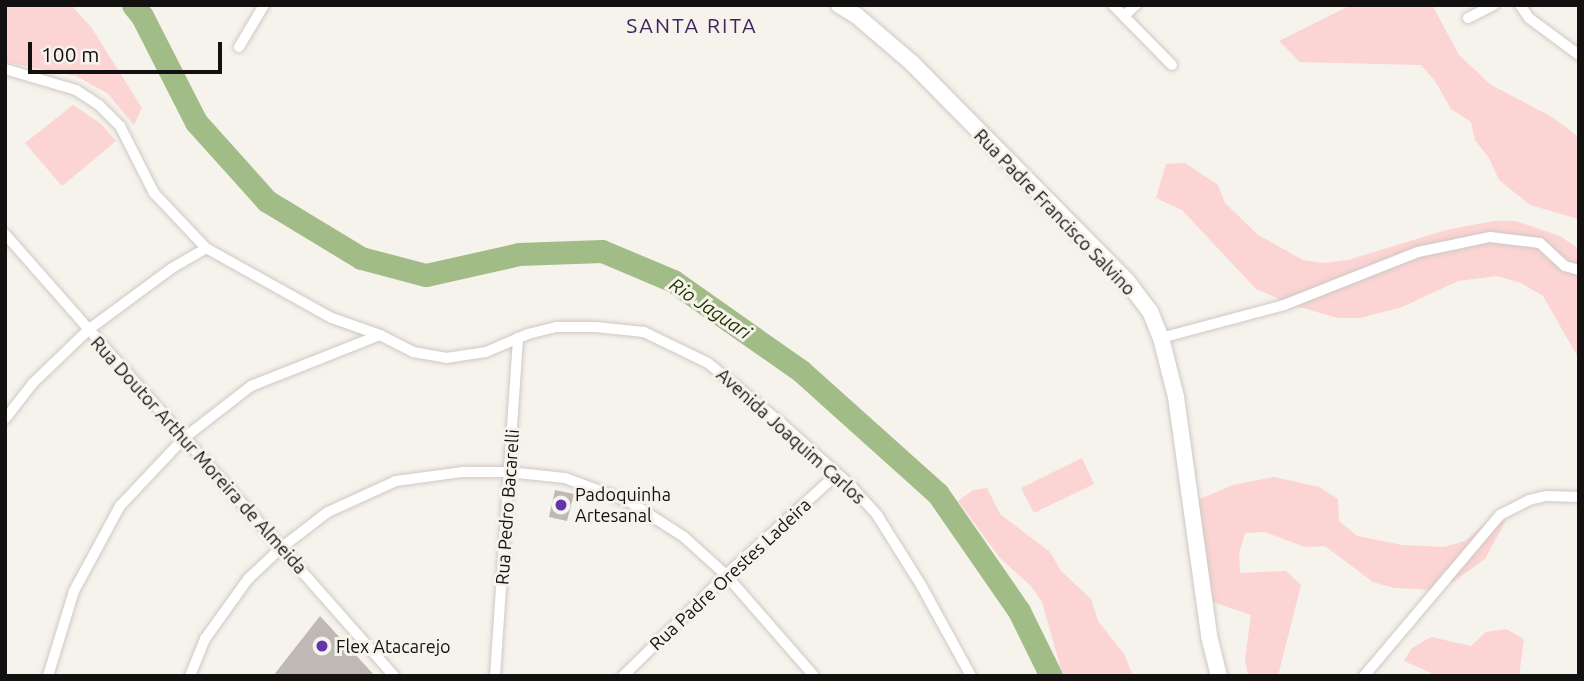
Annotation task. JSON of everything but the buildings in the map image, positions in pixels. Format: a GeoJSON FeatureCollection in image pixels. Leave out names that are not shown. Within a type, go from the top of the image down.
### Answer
{"type":"FeatureCollection","features":[{"type":"Feature","properties":{"kind":"street"},"geometry":{"type":"LineString","coordinates":[[239,47],[264,5]]}},
{"type":"Feature","properties":{"kind":"street","name":"Rua Padre Francisco Salvino"},"geometry":{"type":"LineString","coordinates":[[839,5],[858,16],[912,63],[1127,281],[1150,311],[1161,338],[1176,397],[1209,636],[1219,676]]}},
{"type":"Feature","properties":{"kind":"street"},"geometry":{"type":"LineString","coordinates":[[1113,5],[1172,65]]}},
{"type":"Feature","properties":{"kind":"street"},"geometry":{"type":"LineString","coordinates":[[1124,16],[1136,5]]}},
{"type":"Feature","properties":{"kind":"street"},"geometry":{"type":"LineString","coordinates":[[1468,18],[1494,5]]}},
{"type":"Feature","properties":{"kind":"street"},"geometry":{"type":"LineString","coordinates":[[1520,5],[1529,18],[1579,55]]}},
{"type":"Feature","properties":{"kind":"street","name":"Avenida Joaquim Carlos"},"geometry":{"type":"LineString","coordinates":[[5,69],[76,90],[99,105],[120,125],[154,193],[206,248],[332,318],[380,335],[413,352],[446,358],[486,352],[518,338],[556,327],[596,327],[643,332],[708,362],[837,474],[877,515],[921,585],[971,676]]}},
{"type":"Feature","properties":{"kind":"street","name":"Rua Doutor Arthur Moreira de Almeida"},"geometry":{"type":"LineString","coordinates":[[5,234],[394,676]]}},
{"type":"Feature","properties":{"kind":"street"},"geometry":{"type":"LineString","coordinates":[[1161,338],[1284,305],[1418,252],[1490,237],[1540,243],[1565,266],[1579,270]]}},
{"type":"Feature","properties":{"kind":"street"},"geometry":{"type":"LineString","coordinates":[[5,419],[33,383],[88,330],[172,268],[206,248]]}},
{"type":"Feature","properties":{"kind":"street"},"geometry":{"type":"LineString","coordinates":[[48,676],[74,591],[120,506],[184,439],[251,386],[380,335]]}},
{"type":"Feature","properties":{"kind":"street","name":"Rua Pedro Bacarelli"},"geometry":{"type":"LineString","coordinates":[[495,676],[518,338]]}},
{"type":"Feature","properties":{"kind":"street"},"geometry":{"type":"LineString","coordinates":[[190,676],[205,639],[248,579],[281,548],[328,512],[396,481],[463,472],[509,472],[565,478],[630,502],[684,537],[726,575],[814,676]]}},
{"type":"Feature","properties":{"kind":"street","name":"Rua Padre Orestes Ladeira"},"geometry":{"type":"LineString","coordinates":[[623,676],[726,575],[837,474]]}},
{"type":"Feature","properties":{"kind":"street"},"geometry":{"type":"LineString","coordinates":[[1364,676],[1500,515],[1529,500],[1547,496],[1579,497]]}},
{"type":"Feature","properties":{"kind":"shaded area"},"geometry":{"type":"Polygon","coordinates":[[[5,5],[71,5],[91,27],[142,108],[134,125],[107,93],[76,76],[5,62],[5,5]]]}},
{"type":"Feature","properties":{"kind":"shaded area"},"geometry":{"type":"Polygon","coordinates":[[[1351,5],[1432,5],[1459,55],[1491,85],[1552,117],[1579,137],[1579,219],[1530,205],[1499,180],[1489,158],[1475,140],[1471,122],[1451,109],[1435,81],[1421,65],[1300,62],[1279,41],[1351,5]]]}},
{"type":"Feature","properties":{"kind":"shaded area"},"geometry":{"type":"Polygon","coordinates":[[[73,105],[100,123],[116,141],[62,186],[25,143],[73,105]]]}},
{"type":"Feature","properties":{"kind":"shaded area"},"geometry":{"type":"Polygon","coordinates":[[[1185,163],[1218,185],[1225,203],[1258,235],[1303,260],[1324,263],[1348,260],[1446,230],[1494,221],[1516,221],[1560,236],[1579,249],[1579,359],[1543,296],[1521,283],[1497,276],[1458,281],[1402,307],[1360,318],[1338,318],[1296,306],[1256,289],[1182,210],[1156,198],[1166,164],[1185,163]]]}},
{"type":"Feature","properties":{"kind":"shaded area"},"geometry":{"type":"Polygon","coordinates":[[[1082,458],[1094,484],[1034,513],[1021,488],[1082,458]]]}},
{"type":"Feature","properties":{"kind":"shaded area"},"geometry":{"type":"Polygon","coordinates":[[[1274,477],[1319,487],[1338,499],[1339,521],[1357,536],[1402,545],[1444,547],[1465,541],[1482,526],[1506,520],[1485,559],[1453,582],[1435,590],[1394,588],[1373,582],[1325,546],[1305,547],[1265,532],[1245,533],[1239,554],[1240,573],[1286,571],[1301,585],[1278,676],[1248,676],[1245,659],[1251,615],[1210,601],[1190,503],[1233,485],[1274,477]]]}},
{"type":"Feature","properties":{"kind":"shaded area"},"geometry":{"type":"Polygon","coordinates":[[[987,488],[1000,514],[1050,552],[1061,571],[1091,599],[1098,621],[1124,654],[1133,676],[1063,676],[1042,602],[1031,586],[1000,558],[958,501],[973,490],[987,488]]]}},
{"type":"Feature","properties":{"kind":"shaded area"},"geometry":{"type":"Polygon","coordinates":[[[1506,629],[1524,639],[1519,676],[1438,676],[1404,661],[1412,648],[1431,637],[1471,646],[1486,632],[1506,629]]]}},
{"type":"Feature","properties":{"kind":"waterway","name":"Rio Jaguari"},"geometry":{"type":"LineString","coordinates":[[133,5],[142,16],[196,122],[267,201],[361,258],[426,275],[519,254],[602,251],[673,281],[801,371],[938,494],[1019,611],[1051,676]]}},
{"type":"Feature","properties":{"kind":"place","name":"Padoquinha Artesanal"},"geometry":{"type":"Point","coordinates":[561,505]}},
{"type":"Feature","properties":{"kind":"place","name":"Flex Atacarejo"},"geometry":{"type":"Point","coordinates":[322,646]}},
{"type":"Feature","properties":{"kind":"district","name":"SANTA RITA"},"geometry":{"type":"Point","coordinates":[692,25]}}]}
